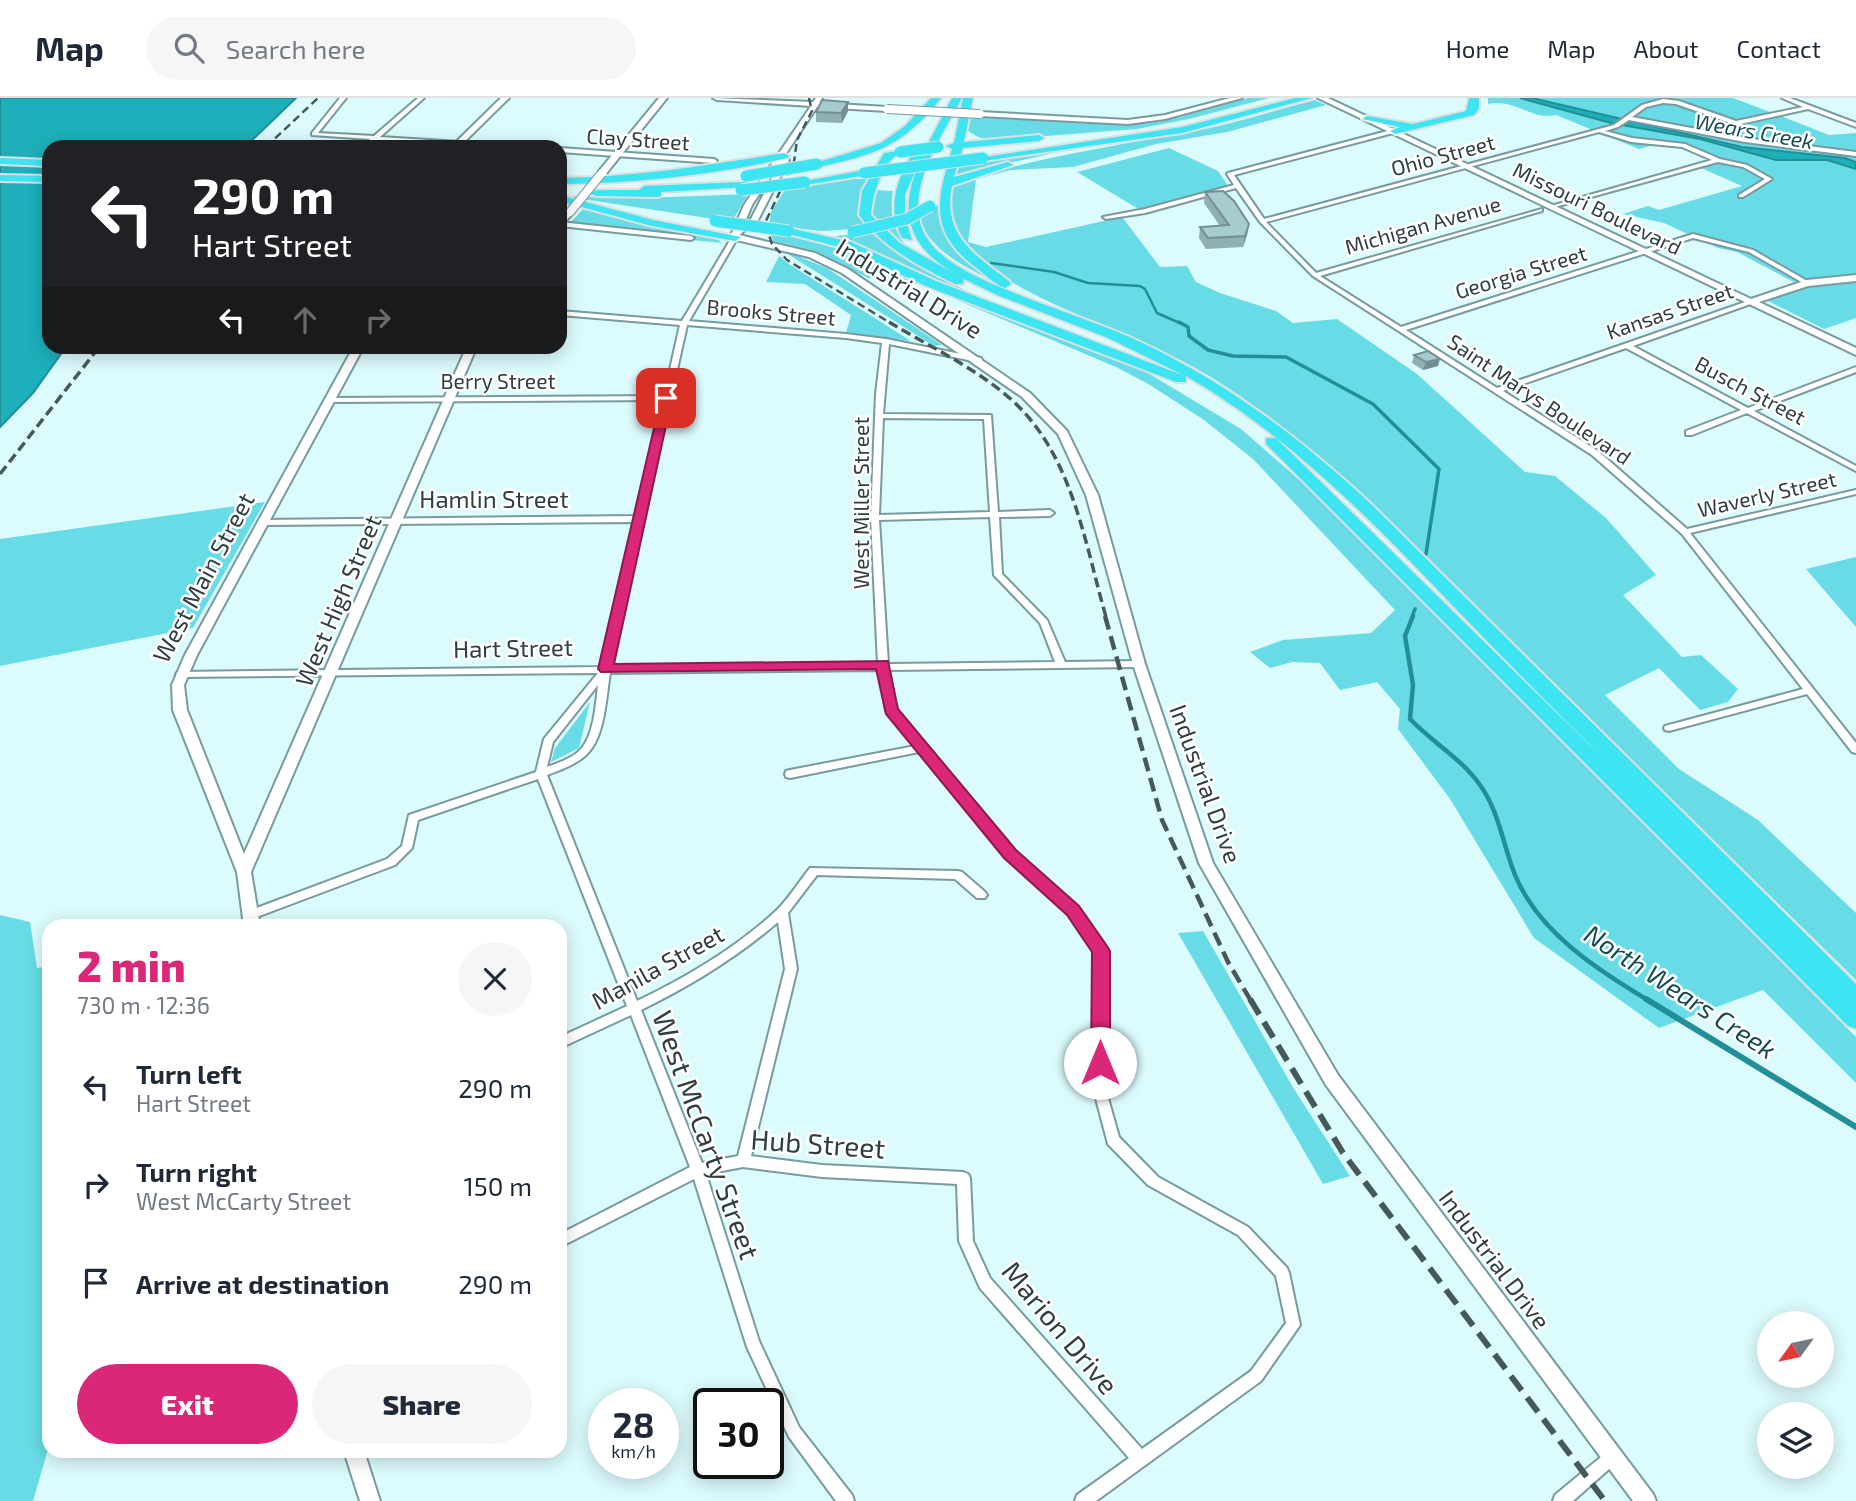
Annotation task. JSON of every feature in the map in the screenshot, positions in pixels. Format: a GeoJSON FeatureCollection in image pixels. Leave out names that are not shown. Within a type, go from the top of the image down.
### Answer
{"type":"FeatureCollection","features":[{"type":"Feature","properties":{"kind":"highway"},"geometry":{"type":"LineString","coordinates":[[852,157],[892,144],[936,98]]}},
{"type":"Feature","properties":{"kind":"highway"},"geometry":{"type":"LineString","coordinates":[[943,98],[902,181],[897,211],[907,237],[928,259],[956,279]]}},
{"type":"Feature","properties":{"kind":"highway"},"geometry":{"type":"LineString","coordinates":[[957,98],[920,176],[912,200],[911,212],[918,234],[947,262],[977,281],[1170,360],[1244,405],[1300,447],[1402,544],[1856,998]]}},
{"type":"Feature","properties":{"kind":"highway"},"geometry":{"type":"LineString","coordinates":[[968,98],[965,131],[945,188],[941,212],[947,232],[962,250],[1010,287],[1061,314]]}},
{"type":"Feature","properties":{"kind":"highway"},"geometry":{"type":"LineString","coordinates":[[980,156],[1148,130],[1282,98]]}},
{"type":"Feature","properties":{"kind":"highway"},"geometry":{"type":"LineString","coordinates":[[1395,131],[1470,113],[1474,109],[1474,98]]}},
{"type":"Feature","properties":{"kind":"highway"},"geometry":{"type":"LineString","coordinates":[[809,234],[853,232],[907,219],[930,206],[945,188],[989,170],[1126,139],[1202,126],[1303,99]]}},
{"type":"Feature","properties":{"kind":"highway"},"geometry":{"type":"LineString","coordinates":[[1367,119],[1422,125],[1443,117],[1462,103]]}},
{"type":"Feature","properties":{"kind":"highway"},"geometry":{"type":"LineString","coordinates":[[1420,144],[1417,133],[1422,125]]}},
{"type":"Feature","properties":{"kind":"highway"},"geometry":{"type":"LineString","coordinates":[[567,201],[744,183],[852,157],[961,144],[1148,130]]}},
{"type":"Feature","properties":{"kind":"highway"},"geometry":{"type":"LineString","coordinates":[[965,131],[976,138],[994,141]]}},
{"type":"Feature","properties":{"kind":"highway"},"geometry":{"type":"LineString","coordinates":[[567,183],[661,189],[806,179],[1126,139]]}},
{"type":"Feature","properties":{"kind":"highway"},"geometry":{"type":"LineString","coordinates":[[897,152],[888,155],[869,191],[865,215],[879,235],[894,246],[956,279],[1120,348],[1181,379],[1238,415],[1285,452],[1856,1020]]}},
{"type":"Feature","properties":{"kind":"highway"},"geometry":{"type":"LineString","coordinates":[[567,183],[670,175],[784,156]]}},
{"type":"Feature","properties":{"kind":"highway"},"geometry":{"type":"LineString","coordinates":[[0,161],[42,163]]}},
{"type":"Feature","properties":{"kind":"highway"},"geometry":{"type":"LineString","coordinates":[[0,178],[42,179]]}},
{"type":"Feature","properties":{"kind":"highway"},"geometry":{"type":"LineString","coordinates":[[567,201],[809,234],[847,245],[932,284],[1181,379]]}},
{"type":"Feature","properties":{"kind":"highway"},"geometry":{"type":"LineString","coordinates":[[567,202],[652,223],[735,237]]}},
{"type":"Feature","properties":{"kind":"main road"},"geometry":{"type":"LineString","coordinates":[[462,140],[505,98]]}},
{"type":"Feature","properties":{"kind":"main road"},"geometry":{"type":"LineString","coordinates":[[567,199],[602,173],[663,98]]}},
{"type":"Feature","properties":{"kind":"main road"},"geometry":{"type":"LineString","coordinates":[[717,98],[818,101],[887,109],[1128,122],[1165,117],[1238,98]]}},
{"type":"Feature","properties":{"kind":"main road","name":"Missouri Boulevard"},"geometry":{"type":"LineString","coordinates":[[1322,98],[1856,352]]}},
{"type":"Feature","properties":{"kind":"main road"},"geometry":{"type":"LineString","coordinates":[[735,237],[754,220],[785,163],[784,156],[818,101]]}},
{"type":"Feature","properties":{"kind":"main road","name":"Industrial Drive"},"geometry":{"type":"LineString","coordinates":[[735,237],[812,256],[845,271],[1026,395],[1063,433],[1092,495],[1139,664],[1206,863],[1332,1080],[1646,1501]]}},
{"type":"Feature","properties":{"kind":"main road","name":"Kansas Street"},"geometry":{"type":"LineString","coordinates":[[1751,302],[1807,283],[1856,278]]}},
{"type":"Feature","properties":{"kind":"main road","name":"West Main Street"},"geometry":{"type":"LineString","coordinates":[[251,919],[244,872],[180,710],[178,685],[181,674],[355,354]]}},
{"type":"Feature","properties":{"kind":"main road","name":"West High Street"},"geometry":{"type":"LineString","coordinates":[[244,872],[468,354]]}},
{"type":"Feature","properties":{"kind":"main road"},"geometry":{"type":"LineString","coordinates":[[356,1458],[370,1501]]}},
{"type":"Feature","properties":{"kind":"street"},"geometry":{"type":"LineString","coordinates":[[343,98],[314,134],[398,140]]}},
{"type":"Feature","properties":{"kind":"street"},"geometry":{"type":"LineString","coordinates":[[375,138],[421,98]]}},
{"type":"Feature","properties":{"kind":"street"},"geometry":{"type":"LineString","coordinates":[[1785,98],[1856,125]]}},
{"type":"Feature","properties":{"kind":"street","name":"Ohio Street"},"geometry":{"type":"LineString","coordinates":[[1262,221],[1601,131],[1619,125],[1644,106],[1663,101],[1677,102],[1736,123],[1809,107]]}},
{"type":"Feature","properties":{"kind":"street"},"geometry":{"type":"LineString","coordinates":[[1628,119],[1745,140],[1856,155]]}},
{"type":"Feature","properties":{"kind":"street","name":"Saint Marys Boulevard"},"geometry":{"type":"LineString","coordinates":[[1395,131],[1230,174],[1262,221],[1315,275],[1595,453],[1685,532],[1856,750]]}},
{"type":"Feature","properties":{"kind":"street"},"geometry":{"type":"LineString","coordinates":[[1601,131],[1631,140],[1683,145],[1718,160],[1745,166],[1769,179],[1741,196]]}},
{"type":"Feature","properties":{"kind":"street","name":"Clay Street"},"geometry":{"type":"LineString","coordinates":[[567,150],[714,161]]}},
{"type":"Feature","properties":{"kind":"street"},"geometry":{"type":"LineString","coordinates":[[1553,207],[1718,160]]}},
{"type":"Feature","properties":{"kind":"street"},"geometry":{"type":"LineString","coordinates":[[1105,217],[1147,210],[1236,186]]}},
{"type":"Feature","properties":{"kind":"street","name":"Michigan Avenue"},"geometry":{"type":"LineString","coordinates":[[1315,275],[1540,210]]}},
{"type":"Feature","properties":{"kind":"street"},"geometry":{"type":"LineString","coordinates":[[567,225],[691,238]]}},
{"type":"Feature","properties":{"kind":"street","name":"Georgia Street"},"geometry":{"type":"LineString","coordinates":[[1401,329],[1693,236],[1751,251],[1807,283]]}},
{"type":"Feature","properties":{"kind":"street"},"geometry":{"type":"LineString","coordinates":[[256,919],[391,862],[407,848],[413,818],[541,773],[584,752],[593,735],[684,324],[735,237]]}},
{"type":"Feature","properties":{"kind":"street","name":"Kansas Street"},"geometry":{"type":"LineString","coordinates":[[1498,390],[1751,302]]}},
{"type":"Feature","properties":{"kind":"street","name":"Brooks Street"},"geometry":{"type":"LineString","coordinates":[[567,314],[886,341],[978,360]]}},
{"type":"Feature","properties":{"kind":"street","name":"West Miller Street"},"geometry":{"type":"LineString","coordinates":[[886,341],[875,518],[883,664],[891,710],[1010,854],[1073,910],[1101,951],[1100,1091],[1113,1140],[1153,1181],[1243,1231],[1282,1273],[1293,1325],[1256,1376],[1083,1501]]}},
{"type":"Feature","properties":{"kind":"street","name":"Busch Street"},"geometry":{"type":"LineString","coordinates":[[1626,345],[1856,469]]}},
{"type":"Feature","properties":{"kind":"street"},"geometry":{"type":"LineString","coordinates":[[1689,433],[1856,369]]}},
{"type":"Feature","properties":{"kind":"street","name":"Berry Street"},"geometry":{"type":"LineString","coordinates":[[330,400],[666,398]]}},
{"type":"Feature","properties":{"kind":"street"},"geometry":{"type":"LineString","coordinates":[[880,416],[988,417],[998,575],[1044,622],[1061,664]]}},
{"type":"Feature","properties":{"kind":"street","name":"Waverly Street"},"geometry":{"type":"LineString","coordinates":[[1685,532],[1856,492]]}},
{"type":"Feature","properties":{"kind":"street"},"geometry":{"type":"LineString","coordinates":[[875,518],[1050,513]]}},
{"type":"Feature","properties":{"kind":"street","name":"Hamlin Street"},"geometry":{"type":"LineString","coordinates":[[264,522],[640,519]]}},
{"type":"Feature","properties":{"kind":"street","name":"Hart Street"},"geometry":{"type":"LineString","coordinates":[[181,674],[883,664],[1139,664]]}},
{"type":"Feature","properties":{"kind":"street"},"geometry":{"type":"LineString","coordinates":[[541,773],[548,741],[606,669]]}},
{"type":"Feature","properties":{"kind":"street"},"geometry":{"type":"LineString","coordinates":[[1669,728],[1809,691]]}},
{"type":"Feature","properties":{"kind":"street"},"geometry":{"type":"LineString","coordinates":[[790,774],[922,748]]}},
{"type":"Feature","properties":{"kind":"street","name":"West McCarty Street"},"geometry":{"type":"LineString","coordinates":[[541,773],[698,1170],[752,1342],[794,1432],[846,1501]]}},
{"type":"Feature","properties":{"kind":"street","name":"Manila Street"},"geometry":{"type":"LineString","coordinates":[[567,1040],[634,1009],[730,955],[782,911],[814,871],[958,875],[981,895]]}},
{"type":"Feature","properties":{"kind":"street"},"geometry":{"type":"LineString","coordinates":[[743,1161],[791,968],[782,911]]}},
{"type":"Feature","properties":{"kind":"street","name":"Hub Street"},"geometry":{"type":"LineString","coordinates":[[567,1237],[698,1170],[743,1161],[822,1171],[963,1178]]}},
{"type":"Feature","properties":{"kind":"street","name":"Marion Drive"},"geometry":{"type":"LineString","coordinates":[[963,1178],[966,1241],[985,1283],[1139,1458]]}},
{"type":"Feature","properties":{"kind":"street"},"geometry":{"type":"LineString","coordinates":[[1561,1501],[1612,1457]]}},
{"type":"Feature","properties":{"kind":"shaded area"},"geometry":{"type":"Polygon","coordinates":[[[0,98],[296,98],[252,140],[42,140],[42,354],[61,354],[33,393],[0,427],[0,98]]]}},
{"type":"Feature","properties":{"kind":"shaded area"},"geometry":{"type":"Polygon","coordinates":[[[1248,98],[1269,98],[1189,119],[1137,129],[992,140],[978,137],[968,131],[969,116],[1132,124],[1177,118],[1248,98]]]}},
{"type":"Feature","properties":{"kind":"shaded area"},"geometry":{"type":"Polygon","coordinates":[[[1488,98],[1733,98],[1775,114],[1737,122],[1679,101],[1666,100],[1728,123],[1747,125],[1781,116],[1829,135],[1856,133],[1856,318],[1824,329],[1768,301],[1805,288],[1737,252],[1718,248],[1664,223],[1623,214],[1648,206],[1659,210],[1742,186],[1701,168],[1720,163],[1722,159],[1669,141],[1639,149],[1556,115],[1539,115],[1507,104],[1488,104],[1488,98]]]}},
{"type":"Feature","properties":{"kind":"shaded area"},"geometry":{"type":"Polygon","coordinates":[[[1520,98],[1532,98],[1742,147],[1845,158],[1856,162],[1856,169],[1827,160],[1776,160],[1700,139],[1611,123],[1520,98]]]}},
{"type":"Feature","properties":{"kind":"shaded area"},"geometry":{"type":"Polygon","coordinates":[[[1315,100],[1326,105],[1227,132],[1156,144],[1073,167],[1011,170],[976,179],[968,242],[986,247],[1122,217],[1160,267],[1187,266],[1196,282],[1220,293],[1276,311],[1293,323],[1337,319],[1417,374],[1525,472],[1555,476],[1606,518],[1656,575],[1623,595],[1682,657],[1701,655],[1738,689],[1728,702],[1700,710],[1659,668],[1605,695],[1679,769],[1758,820],[1856,913],[1856,980],[1372,507],[1310,450],[1244,399],[1200,371],[1171,355],[1021,288],[969,251],[954,229],[949,206],[955,183],[1040,160],[1218,126],[1315,100]]]}},
{"type":"Feature","properties":{"kind":"shaded area"},"geometry":{"type":"Polygon","coordinates":[[[1169,148],[1218,171],[1228,186],[1140,210],[1077,172],[1169,148]]]}},
{"type":"Feature","properties":{"kind":"shaded area"},"geometry":{"type":"Polygon","coordinates":[[[1067,150],[952,176],[960,164],[1067,150]]]}},
{"type":"Feature","properties":{"kind":"shaded area"},"geometry":{"type":"Polygon","coordinates":[[[845,179],[869,179],[858,208],[866,228],[823,231],[769,226],[771,212],[786,188],[845,179]]]}},
{"type":"Feature","properties":{"kind":"shaded area"},"geometry":{"type":"Polygon","coordinates":[[[874,190],[893,191],[894,224],[912,252],[873,222],[869,210],[874,190]]]}},
{"type":"Feature","properties":{"kind":"shaded area"},"geometry":{"type":"Polygon","coordinates":[[[748,194],[734,218],[714,219],[567,196],[644,198],[748,194]]]}},
{"type":"Feature","properties":{"kind":"shaded area"},"geometry":{"type":"Polygon","coordinates":[[[938,205],[944,228],[950,238],[993,281],[949,256],[931,239],[918,217],[938,205]]]}},
{"type":"Feature","properties":{"kind":"shaded area"},"geometry":{"type":"Polygon","coordinates":[[[585,207],[657,227],[715,237],[722,243],[691,240],[692,236],[570,223],[585,207]]]}},
{"type":"Feature","properties":{"kind":"shaded area"},"geometry":{"type":"Polygon","coordinates":[[[770,232],[846,249],[1138,367],[1241,429],[1319,497],[1373,550],[1856,1037],[1856,1083],[1763,990],[1659,1028],[1534,938],[1450,799],[1398,729],[1400,709],[1377,682],[1340,690],[1320,663],[1292,662],[1270,668],[1250,652],[1283,640],[1371,633],[1395,610],[1253,459],[1204,420],[1150,385],[1116,367],[919,284],[868,278],[814,251],[773,241],[770,232]]]}},
{"type":"Feature","properties":{"kind":"shaded area"},"geometry":{"type":"Polygon","coordinates":[[[870,232],[900,255],[985,301],[828,237],[870,232]]]}},
{"type":"Feature","properties":{"kind":"shaded area"},"geometry":{"type":"Polygon","coordinates":[[[780,249],[827,268],[942,345],[934,346],[780,249]]]}},
{"type":"Feature","properties":{"kind":"shaded area"},"geometry":{"type":"Polygon","coordinates":[[[779,256],[911,341],[846,333],[851,315],[805,284],[766,282],[779,256]]]}},
{"type":"Feature","properties":{"kind":"shaded area"},"geometry":{"type":"Polygon","coordinates":[[[265,502],[193,628],[0,666],[0,539],[265,502]]]}},
{"type":"Feature","properties":{"kind":"shaded area"},"geometry":{"type":"Polygon","coordinates":[[[1856,557],[1856,627],[1806,569],[1856,557]]]}},
{"type":"Feature","properties":{"kind":"shaded area"},"geometry":{"type":"Polygon","coordinates":[[[590,702],[579,748],[551,762],[555,748],[590,702]]]}},
{"type":"Feature","properties":{"kind":"shaded area"},"geometry":{"type":"Polygon","coordinates":[[[0,915],[30,922],[37,968],[42,967],[42,1458],[46,1458],[33,1501],[0,1501],[0,915]]]}},
{"type":"Feature","properties":{"kind":"shaded area"},"geometry":{"type":"Polygon","coordinates":[[[1203,931],[1294,1089],[1350,1176],[1323,1184],[1178,933],[1203,931]]]}},
{"type":"Feature","properties":{"kind":"building"},"geometry":{"type":"Polygon","coordinates":[[[822,100],[848,102],[841,113],[816,112],[822,100]]]}},
{"type":"Feature","properties":{"kind":"building"},"geometry":{"type":"Polygon","coordinates":[[[1223,191],[1234,201],[1249,224],[1245,236],[1208,238],[1200,227],[1229,225],[1205,192],[1223,191]]]}},
{"type":"Feature","properties":{"kind":"building"},"geometry":{"type":"Polygon","coordinates":[[[1428,351],[1440,359],[1426,362],[1414,355],[1428,351]]]}},
{"type":"Feature","properties":{"kind":"waterway","name":"North Wears Creek"},"geometry":{"type":"LineString","coordinates":[[991,263],[1054,272],[1088,283],[1140,286],[1145,289],[1157,313],[1182,324]]}},
{"type":"Feature","properties":{"kind":"waterway","name":"North Wears Creek"},"geometry":{"type":"LineString","coordinates":[[1179,322],[1188,327],[1189,336],[1208,350],[1233,356],[1286,357],[1373,404],[1439,469],[1426,554]]}},
{"type":"Feature","properties":{"kind":"waterway","name":"North Wears Creek"},"geometry":{"type":"LineString","coordinates":[[1412,617],[1415,609]]}},
{"type":"Feature","properties":{"kind":"waterway","name":"North Wears Creek"},"geometry":{"type":"LineString","coordinates":[[1413,616],[1405,636],[1413,685],[1410,719],[1465,767],[1480,785],[1496,817],[1515,875],[1539,915],[1572,948],[1649,1001]]}},
{"type":"Feature","properties":{"kind":"waterway","name":"North Wears Creek"},"geometry":{"type":"LineString","coordinates":[[1646,999],[1856,1127]]}},
{"type":"Feature","properties":{"kind":"railway"},"geometry":{"type":"LineString","coordinates":[[273,140],[318,98]]}},
{"type":"Feature","properties":{"kind":"railway"},"geometry":{"type":"LineString","coordinates":[[809,98],[812,111],[797,140],[794,162],[765,223],[772,244],[787,260],[892,324]]}},
{"type":"Feature","properties":{"kind":"railway"},"geometry":{"type":"LineString","coordinates":[[889,322],[986,380],[1015,403],[1035,425],[1051,449],[1074,503],[1106,617]]}},
{"type":"Feature","properties":{"kind":"railway"},"geometry":{"type":"LineString","coordinates":[[0,474],[94,354]]}},
{"type":"Feature","properties":{"kind":"railway"},"geometry":{"type":"LineString","coordinates":[[1105,616],[1162,820],[1228,962],[1251,1001]]}},
{"type":"Feature","properties":{"kind":"railway"},"geometry":{"type":"LineString","coordinates":[[1250,999],[1343,1153],[1605,1501]]}},
{"type":"Feature","properties":{"kind":"route"},"geometry":{"type":"LineString","coordinates":[[666,398],[606,669],[883,664],[891,710],[1010,854],[1073,910],[1101,951],[1100,1063]]}},
{"type":"Feature","properties":{"kind":"water label","name":"Wears Creek"},"geometry":{"type":"Point","coordinates":[1754,132]}}]}
